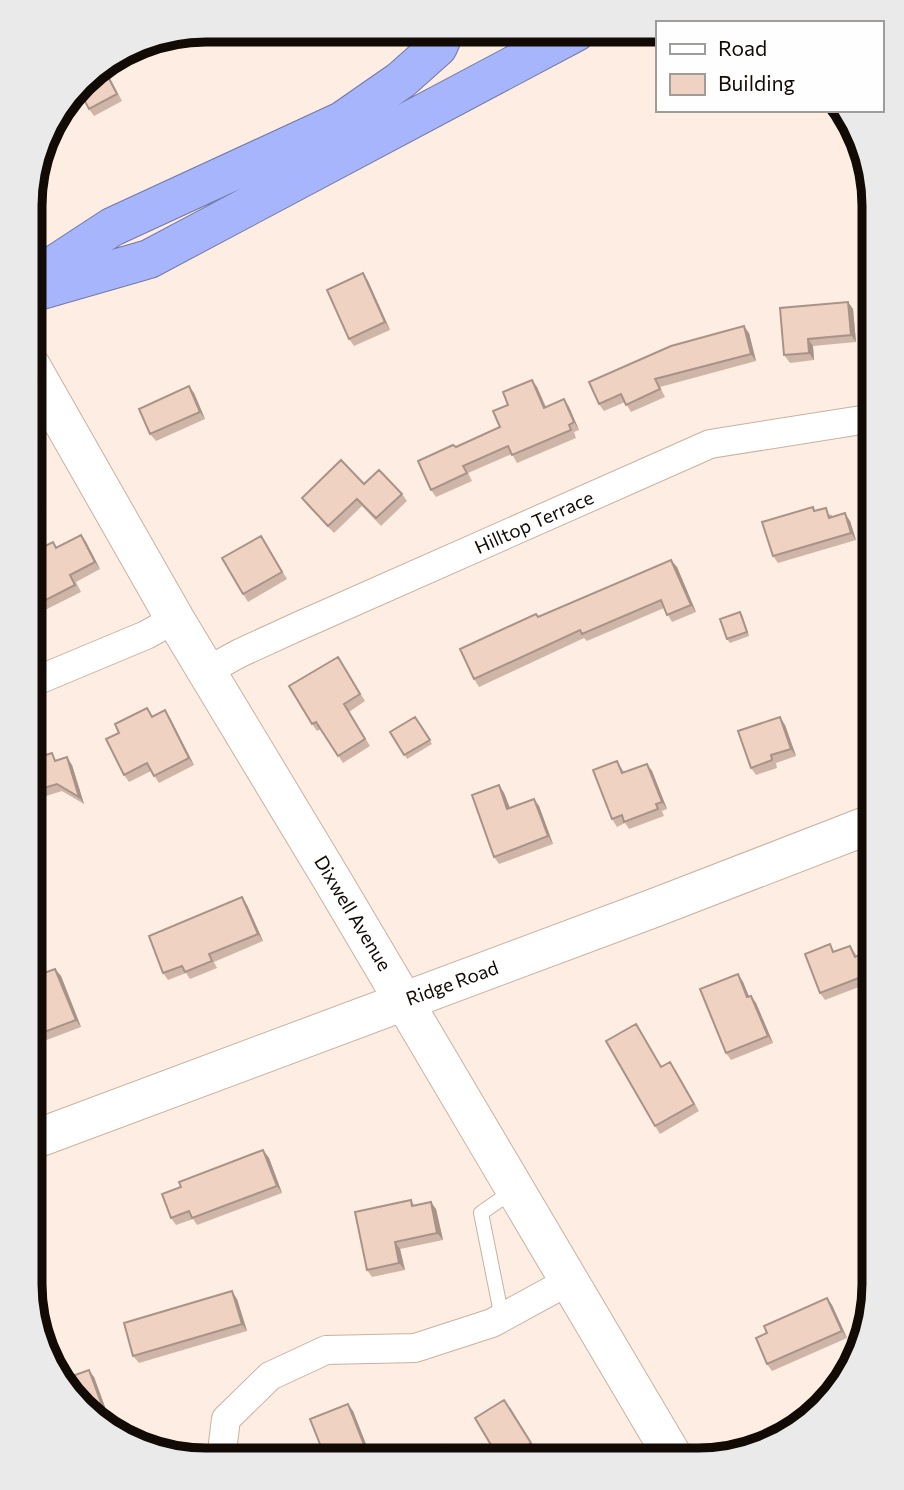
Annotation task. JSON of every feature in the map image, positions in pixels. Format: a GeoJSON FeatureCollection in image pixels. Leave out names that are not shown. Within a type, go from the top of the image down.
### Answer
{"type":"FeatureCollection","features":[{"type":"Feature","properties":{"kind":"highway"},"geometry":{"type":"LineString","coordinates":[[42,274],[112,227],[342,121],[401,80],[440,42]]}},
{"type":"Feature","properties":{"kind":"highway"},"geometry":{"type":"LineString","coordinates":[[42,290],[149,259],[557,42]]}},
{"type":"Feature","properties":{"kind":"main road","name":"Dixwell Avenue"},"geometry":{"type":"LineString","coordinates":[[42,385],[176,619],[668,1448]]}},
{"type":"Feature","properties":{"kind":"main road","name":"Ridge Road"},"geometry":{"type":"LineString","coordinates":[[42,1136],[862,828]]}},
{"type":"Feature","properties":{"kind":"street","name":"Hilltop Terrace"},"geometry":{"type":"LineString","coordinates":[[207,671],[299,626],[710,444],[862,420]]}},
{"type":"Feature","properties":{"kind":"street"},"geometry":{"type":"LineString","coordinates":[[42,678],[146,635],[176,619]]}},
{"type":"Feature","properties":{"kind":"street"},"geometry":{"type":"LineString","coordinates":[[222,1448],[226,1419],[270,1376],[326,1350],[415,1348],[492,1323],[569,1281]]}},
{"type":"Feature","properties":{"kind":"lane"},"geometry":{"type":"LineString","coordinates":[[502,1318],[481,1213],[515,1190]]}},
{"type":"Feature","properties":{"kind":"building"},"geometry":{"type":"Polygon","coordinates":[[[107,75],[117,94],[89,109],[83,98],[107,75]]]}},
{"type":"Feature","properties":{"kind":"building"},"geometry":{"type":"Polygon","coordinates":[[[363,273],[385,322],[349,339],[327,290],[363,273]]]}},
{"type":"Feature","properties":{"kind":"building"},"geometry":{"type":"Polygon","coordinates":[[[848,302],[851,335],[808,339],[809,353],[784,355],[780,308],[848,302]]]}},
{"type":"Feature","properties":{"kind":"building"},"geometry":{"type":"Polygon","coordinates":[[[744,326],[751,354],[655,379],[660,389],[626,405],[621,394],[599,404],[589,382],[671,346],[744,326]]]}},
{"type":"Feature","properties":{"kind":"building"},"geometry":{"type":"Polygon","coordinates":[[[532,380],[544,408],[564,399],[574,422],[569,425],[571,430],[512,455],[508,446],[463,466],[467,473],[431,490],[418,461],[500,427],[493,411],[508,405],[503,392],[532,380]]]}},
{"type":"Feature","properties":{"kind":"building"},"geometry":{"type":"Polygon","coordinates":[[[189,386],[200,412],[150,434],[139,409],[189,386]]]}},
{"type":"Feature","properties":{"kind":"building"},"geometry":{"type":"Polygon","coordinates":[[[341,460],[364,484],[379,470],[402,494],[376,518],[357,499],[328,526],[302,498],[341,460]]]}},
{"type":"Feature","properties":{"kind":"building"},"geometry":{"type":"Polygon","coordinates":[[[813,507],[814,511],[826,508],[829,518],[845,513],[851,533],[773,556],[762,522],[813,507]]]}},
{"type":"Feature","properties":{"kind":"building"},"geometry":{"type":"Polygon","coordinates":[[[81,535],[95,562],[70,575],[75,585],[42,602],[42,548],[53,542],[56,548],[81,535]]]}},
{"type":"Feature","properties":{"kind":"building"},"geometry":{"type":"Polygon","coordinates":[[[261,536],[282,572],[243,594],[222,558],[261,536]]]}},
{"type":"Feature","properties":{"kind":"building"},"geometry":{"type":"Polygon","coordinates":[[[671,560],[691,605],[667,615],[661,600],[582,634],[580,630],[474,679],[460,649],[536,614],[538,617],[671,560]]]}},
{"type":"Feature","properties":{"kind":"building"},"geometry":{"type":"Polygon","coordinates":[[[740,612],[747,632],[727,639],[720,619],[740,612]]]}},
{"type":"Feature","properties":{"kind":"building"},"geometry":{"type":"Polygon","coordinates":[[[338,657],[360,694],[344,704],[365,739],[338,756],[316,722],[312,724],[289,686],[338,657]]]}},
{"type":"Feature","properties":{"kind":"building"},"geometry":{"type":"Polygon","coordinates":[[[147,708],[152,717],[165,710],[189,758],[154,776],[147,763],[124,775],[106,739],[119,733],[115,724],[147,708]]]}},
{"type":"Feature","properties":{"kind":"building"},"geometry":{"type":"Polygon","coordinates":[[[415,717],[430,740],[404,755],[390,732],[415,717]]]}},
{"type":"Feature","properties":{"kind":"building"},"geometry":{"type":"Polygon","coordinates":[[[780,717],[791,749],[771,755],[772,760],[751,768],[738,731],[780,717]]]}},
{"type":"Feature","properties":{"kind":"building"},"geometry":{"type":"Polygon","coordinates":[[[52,753],[55,761],[67,757],[79,797],[57,784],[42,788],[42,756],[52,753]]]}},
{"type":"Feature","properties":{"kind":"building"},"geometry":{"type":"Polygon","coordinates":[[[617,761],[622,773],[647,764],[662,802],[656,804],[658,809],[624,822],[622,815],[612,819],[593,770],[617,761]]]}},
{"type":"Feature","properties":{"kind":"building"},"geometry":{"type":"Polygon","coordinates":[[[499,785],[507,809],[534,799],[548,836],[494,857],[472,795],[499,785]]]}},
{"type":"Feature","properties":{"kind":"building"},"geometry":{"type":"Polygon","coordinates":[[[242,897],[258,934],[209,954],[212,961],[185,972],[182,966],[163,973],[149,936],[242,897]]]}},
{"type":"Feature","properties":{"kind":"building"},"geometry":{"type":"Polygon","coordinates":[[[830,944],[833,952],[850,946],[855,957],[862,954],[862,980],[861,977],[820,993],[805,954],[830,944]]]}},
{"type":"Feature","properties":{"kind":"building"},"geometry":{"type":"Polygon","coordinates":[[[55,969],[76,1020],[42,1033],[42,974],[55,969]]]}},
{"type":"Feature","properties":{"kind":"building"},"geometry":{"type":"Polygon","coordinates":[[[738,974],[747,997],[751,996],[768,1036],[726,1053],[700,989],[738,974]]]}},
{"type":"Feature","properties":{"kind":"building"},"geometry":{"type":"Polygon","coordinates":[[[636,1024],[661,1067],[670,1062],[694,1104],[655,1126],[606,1041],[636,1024]]]}},
{"type":"Feature","properties":{"kind":"building"},"geometry":{"type":"Polygon","coordinates":[[[263,1150],[277,1186],[192,1218],[189,1211],[171,1218],[162,1194],[181,1187],[179,1182],[263,1150]]]}},
{"type":"Feature","properties":{"kind":"building"},"geometry":{"type":"Polygon","coordinates":[[[411,1200],[412,1206],[431,1202],[437,1233],[395,1242],[399,1263],[367,1270],[355,1212],[411,1200]]]}},
{"type":"Feature","properties":{"kind":"building"},"geometry":{"type":"Polygon","coordinates":[[[232,1291],[242,1324],[133,1356],[124,1323],[232,1291]]]}},
{"type":"Feature","properties":{"kind":"building"},"geometry":{"type":"Polygon","coordinates":[[[827,1298],[842,1331],[767,1364],[756,1338],[767,1333],[764,1326],[827,1298]]]}},
{"type":"Feature","properties":{"kind":"building"},"geometry":{"type":"Polygon","coordinates":[[[89,1370],[105,1413],[90,1400],[71,1376],[89,1370]]]}},
{"type":"Feature","properties":{"kind":"building"},"geometry":{"type":"Polygon","coordinates":[[[504,1400],[531,1443],[523,1448],[493,1448],[475,1418],[504,1400]]]}},
{"type":"Feature","properties":{"kind":"building"},"geometry":{"type":"Polygon","coordinates":[[[348,1404],[365,1448],[322,1448],[310,1419],[348,1404]]]}}]}
